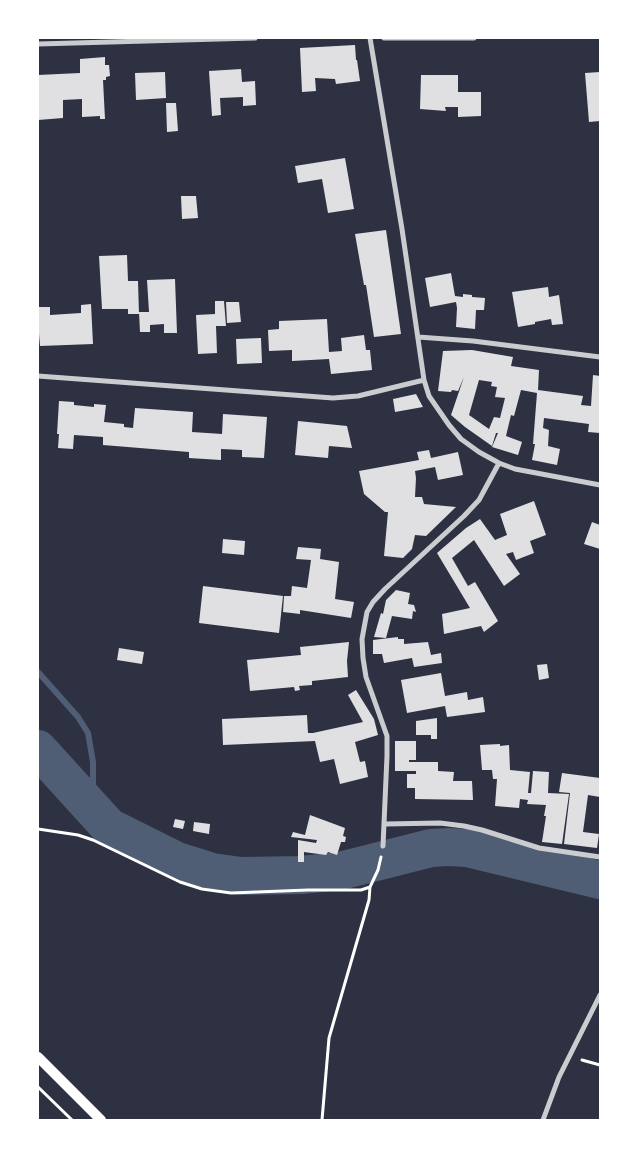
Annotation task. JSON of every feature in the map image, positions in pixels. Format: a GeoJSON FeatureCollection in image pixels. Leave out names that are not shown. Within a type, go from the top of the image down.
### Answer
{"type":"FeatureCollection","features":[{"type":"Feature","properties":{"kind":"main road"},"geometry":{"type":"LineString","coordinates":[[38,1057],[101,1120]]}},
{"type":"Feature","properties":{"kind":"street"},"geometry":{"type":"LineString","coordinates":[[38,44],[255,38]]}},
{"type":"Feature","properties":{"kind":"street"},"geometry":{"type":"LineString","coordinates":[[370,38],[402,229],[424,380],[429,396],[461,439],[499,463],[515,469],[600,485]]}},
{"type":"Feature","properties":{"kind":"street"},"geometry":{"type":"LineString","coordinates":[[384,38],[474,38]]}},
{"type":"Feature","properties":{"kind":"street"},"geometry":{"type":"LineString","coordinates":[[418,337],[473,341],[600,357]]}},
{"type":"Feature","properties":{"kind":"street"},"geometry":{"type":"LineString","coordinates":[[38,376],[333,398],[358,396],[424,380]]}},
{"type":"Feature","properties":{"kind":"street"},"geometry":{"type":"LineString","coordinates":[[383,846],[387,736],[366,677],[362,639],[367,612],[385,589],[479,500],[499,463]]}},
{"type":"Feature","properties":{"kind":"street"},"geometry":{"type":"LineString","coordinates":[[385,824],[440,823],[464,826],[539,848],[600,857]]}},
{"type":"Feature","properties":{"kind":"street"},"geometry":{"type":"LineString","coordinates":[[543,1120],[550,1098],[600,995]]}},
{"type":"Feature","properties":{"kind":"path"},"geometry":{"type":"LineString","coordinates":[[38,829],[78,835],[180,882],[216,892],[231,894],[308,890],[352,891],[370,886]]}},
{"type":"Feature","properties":{"kind":"path"},"geometry":{"type":"LineString","coordinates":[[322,1120],[329,1038],[369,900],[370,886],[378,870]]}},
{"type":"Feature","properties":{"kind":"path"},"geometry":{"type":"LineString","coordinates":[[570,1056],[600,1065]]}},
{"type":"Feature","properties":{"kind":"path"},"geometry":{"type":"LineString","coordinates":[[38,1086],[72,1120]]}},
{"type":"Feature","properties":{"kind":"building"},"geometry":{"type":"Polygon","coordinates":[[[355,45],[360,81],[336,84],[335,79],[315,78],[316,91],[302,92],[300,48],[355,45]]]}},
{"type":"Feature","properties":{"kind":"building"},"geometry":{"type":"Polygon","coordinates":[[[105,57],[105,65],[109,65],[110,76],[103,80],[105,119],[100,119],[100,116],[82,117],[82,99],[63,100],[63,118],[38,120],[38,75],[80,73],[80,59],[105,57]]]}},
{"type":"Feature","properties":{"kind":"building"},"geometry":{"type":"Polygon","coordinates":[[[241,69],[242,82],[255,81],[256,105],[243,106],[243,97],[220,98],[221,115],[212,116],[209,71],[241,69]]]}},
{"type":"Feature","properties":{"kind":"building"},"geometry":{"type":"Polygon","coordinates":[[[165,72],[166,98],[136,100],[135,73],[165,72]]]}},
{"type":"Feature","properties":{"kind":"building"},"geometry":{"type":"Polygon","coordinates":[[[600,72],[600,121],[589,122],[585,73],[600,72]]]}},
{"type":"Feature","properties":{"kind":"building"},"geometry":{"type":"Polygon","coordinates":[[[421,75],[458,75],[458,92],[481,92],[481,116],[458,117],[458,107],[445,107],[446,111],[420,109],[421,75]]]}},
{"type":"Feature","properties":{"kind":"building"},"geometry":{"type":"Polygon","coordinates":[[[166,103],[176,103],[178,131],[167,132],[166,103]]]}},
{"type":"Feature","properties":{"kind":"building"},"geometry":{"type":"Polygon","coordinates":[[[345,158],[354,209],[328,213],[322,179],[298,183],[295,166],[345,158]]]}},
{"type":"Feature","properties":{"kind":"building"},"geometry":{"type":"Polygon","coordinates":[[[181,196],[196,196],[198,218],[182,219],[181,196]]]}},
{"type":"Feature","properties":{"kind":"building"},"geometry":{"type":"Polygon","coordinates":[[[386,230],[401,334],[374,337],[366,285],[364,285],[355,234],[386,230]]]}},
{"type":"Feature","properties":{"kind":"building"},"geometry":{"type":"Polygon","coordinates":[[[127,255],[128,281],[138,281],[139,314],[128,314],[128,309],[102,309],[99,256],[127,255]]]}},
{"type":"Feature","properties":{"kind":"building"},"geometry":{"type":"Polygon","coordinates":[[[451,273],[455,296],[463,297],[463,294],[485,298],[484,310],[476,310],[475,329],[456,327],[456,302],[430,307],[425,278],[451,273]]]}},
{"type":"Feature","properties":{"kind":"building"},"geometry":{"type":"Polygon","coordinates":[[[175,279],[177,333],[164,333],[164,324],[150,325],[150,332],[140,332],[139,312],[149,312],[147,280],[175,279]]]}},
{"type":"Feature","properties":{"kind":"building"},"geometry":{"type":"Polygon","coordinates":[[[548,287],[549,297],[559,295],[563,324],[552,325],[551,319],[518,327],[512,292],[548,287]]]}},
{"type":"Feature","properties":{"kind":"building"},"geometry":{"type":"Polygon","coordinates":[[[215,301],[224,301],[226,326],[216,326],[217,353],[198,354],[196,315],[215,314],[215,301]]]}},
{"type":"Feature","properties":{"kind":"building"},"geometry":{"type":"Polygon","coordinates":[[[226,302],[239,302],[241,322],[227,323],[226,302]]]}},
{"type":"Feature","properties":{"kind":"building"},"geometry":{"type":"Polygon","coordinates":[[[91,304],[93,344],[40,346],[38,307],[50,307],[50,315],[81,313],[81,305],[91,304]]]}},
{"type":"Feature","properties":{"kind":"building"},"geometry":{"type":"Polygon","coordinates":[[[327,319],[329,352],[342,351],[341,338],[364,335],[366,350],[370,350],[372,370],[331,374],[329,359],[292,361],[292,350],[269,351],[268,330],[279,329],[279,321],[327,319]]]}},
{"type":"Feature","properties":{"kind":"building"},"geometry":{"type":"Polygon","coordinates":[[[261,338],[262,363],[237,364],[236,339],[261,338]]]}},
{"type":"Feature","properties":{"kind":"building"},"geometry":{"type":"Polygon","coordinates":[[[472,350],[513,357],[511,366],[539,370],[538,390],[583,396],[581,405],[591,406],[593,375],[600,376],[600,433],[588,432],[589,424],[544,418],[543,428],[549,430],[548,446],[560,449],[557,465],[532,460],[535,444],[533,444],[537,393],[521,390],[514,416],[511,415],[506,436],[522,442],[518,455],[492,447],[498,433],[496,433],[492,446],[451,415],[464,377],[458,391],[438,391],[443,351],[472,350]],[[479,380],[469,415],[489,429],[494,417],[500,418],[505,398],[495,397],[497,387],[491,386],[492,382],[479,380]]]}},
{"type":"Feature","properties":{"kind":"building"},"geometry":{"type":"Polygon","coordinates":[[[416,394],[423,407],[395,412],[393,399],[416,394]]]}},
{"type":"Feature","properties":{"kind":"building"},"geometry":{"type":"Polygon","coordinates":[[[59,401],[74,402],[74,405],[94,407],[94,404],[106,405],[104,422],[124,424],[124,427],[133,428],[135,408],[193,412],[192,432],[222,434],[223,414],[267,417],[264,458],[242,457],[242,450],[221,449],[221,460],[189,458],[189,452],[103,445],[103,437],[74,435],[73,449],[58,448],[59,401]]]}},
{"type":"Feature","properties":{"kind":"building"},"geometry":{"type":"Polygon","coordinates":[[[298,421],[347,426],[352,448],[329,446],[328,458],[295,455],[298,421]]]}},
{"type":"Feature","properties":{"kind":"building"},"geometry":{"type":"Polygon","coordinates":[[[429,450],[431,458],[458,452],[463,475],[438,480],[435,467],[415,471],[415,497],[422,497],[424,504],[456,507],[426,536],[415,535],[412,549],[403,558],[384,556],[388,512],[385,512],[364,494],[359,471],[419,460],[417,452],[429,450]]]}},
{"type":"Feature","properties":{"kind":"building"},"geometry":{"type":"Polygon","coordinates":[[[534,501],[546,535],[530,541],[534,553],[516,560],[513,552],[506,554],[520,574],[504,586],[474,540],[452,558],[468,586],[475,582],[498,621],[484,632],[481,626],[444,634],[442,614],[470,608],[437,553],[466,528],[480,519],[495,540],[507,535],[500,514],[534,501]]]}},
{"type":"Feature","properties":{"kind":"building"},"geometry":{"type":"Polygon","coordinates":[[[592,522],[600,525],[600,549],[584,544],[592,522]]]}},
{"type":"Feature","properties":{"kind":"building"},"geometry":{"type":"Polygon","coordinates":[[[223,539],[245,541],[244,555],[222,553],[223,539]]]}},
{"type":"Feature","properties":{"kind":"building"},"geometry":{"type":"Polygon","coordinates":[[[298,547],[321,549],[320,559],[339,562],[335,599],[354,602],[351,618],[300,610],[300,614],[283,612],[284,596],[291,596],[292,586],[307,588],[311,560],[296,559],[298,547]]]}},
{"type":"Feature","properties":{"kind":"building"},"geometry":{"type":"Polygon","coordinates":[[[203,586],[283,596],[279,633],[199,623],[203,586]]]}},
{"type":"Feature","properties":{"kind":"building"},"geometry":{"type":"Polygon","coordinates":[[[396,590],[410,593],[408,604],[414,605],[416,612],[413,611],[412,619],[392,616],[386,638],[374,637],[386,600],[396,590]]]}},
{"type":"Feature","properties":{"kind":"building"},"geometry":{"type":"Polygon","coordinates":[[[398,637],[398,639],[404,639],[404,644],[428,642],[431,655],[441,653],[442,663],[414,667],[412,658],[384,663],[382,654],[373,654],[373,640],[398,637]]]}},
{"type":"Feature","properties":{"kind":"building"},"geometry":{"type":"Polygon","coordinates":[[[349,642],[348,677],[312,681],[312,685],[299,686],[300,690],[295,691],[294,687],[250,691],[247,660],[301,655],[300,647],[349,642]]]}},
{"type":"Feature","properties":{"kind":"building"},"geometry":{"type":"Polygon","coordinates":[[[119,648],[144,652],[142,664],[117,660],[119,648]]]}},
{"type":"Feature","properties":{"kind":"building"},"geometry":{"type":"Polygon","coordinates":[[[547,664],[549,678],[539,680],[537,665],[547,664]]]}},
{"type":"Feature","properties":{"kind":"building"},"geometry":{"type":"Polygon","coordinates":[[[441,673],[445,696],[467,692],[468,700],[483,697],[485,712],[447,717],[445,706],[407,713],[401,680],[441,673]]]}},
{"type":"Feature","properties":{"kind":"building"},"geometry":{"type":"Polygon","coordinates":[[[356,690],[374,719],[378,735],[355,742],[360,762],[365,761],[368,777],[340,784],[334,759],[320,762],[315,741],[223,745],[222,719],[307,715],[308,733],[363,722],[348,695],[356,690]]]}},
{"type":"Feature","properties":{"kind":"building"},"geometry":{"type":"Polygon","coordinates":[[[437,718],[437,739],[431,739],[431,735],[416,735],[416,721],[437,718]]]}},
{"type":"Feature","properties":{"kind":"building"},"geometry":{"type":"Polygon","coordinates":[[[395,741],[416,741],[416,760],[409,760],[409,762],[438,762],[438,771],[454,772],[453,781],[472,781],[473,800],[415,799],[415,788],[407,788],[407,774],[416,774],[416,771],[395,771],[395,741]]]}},
{"type":"Feature","properties":{"kind":"building"},"geometry":{"type":"Polygon","coordinates":[[[500,744],[500,746],[509,745],[510,770],[530,772],[528,793],[531,793],[533,771],[549,772],[548,793],[569,794],[562,844],[542,842],[546,805],[527,804],[528,800],[520,799],[519,808],[495,806],[497,779],[493,779],[492,770],[482,770],[480,745],[500,744]]]}},
{"type":"Feature","properties":{"kind":"building"},"geometry":{"type":"Polygon","coordinates":[[[562,773],[600,778],[600,797],[588,795],[583,832],[599,834],[597,848],[564,844],[570,793],[559,792],[562,773]]]}},
{"type":"Feature","properties":{"kind":"building"},"geometry":{"type":"Polygon","coordinates":[[[310,815],[345,828],[343,836],[346,837],[345,842],[341,842],[337,855],[328,852],[326,855],[304,852],[304,862],[298,862],[298,840],[316,843],[317,840],[291,837],[293,832],[305,835],[310,815]]]}},
{"type":"Feature","properties":{"kind":"building"},"geometry":{"type":"Polygon","coordinates":[[[175,819],[185,821],[183,829],[173,827],[175,819]]]}},
{"type":"Feature","properties":{"kind":"building"},"geometry":{"type":"Polygon","coordinates":[[[194,822],[210,824],[209,834],[193,831],[194,822]]]}},
{"type":"Feature","properties":{"kind":"waterway"},"geometry":{"type":"LineString","coordinates":[[38,672],[78,717],[88,733],[93,762],[91,809]]}},
{"type":"Feature","properties":{"kind":"waterway"},"geometry":{"type":"LineString","coordinates":[[38,749],[109,827],[177,861],[212,872],[241,876],[301,875],[340,871],[431,848],[448,847],[467,848],[600,880]]}}]}
